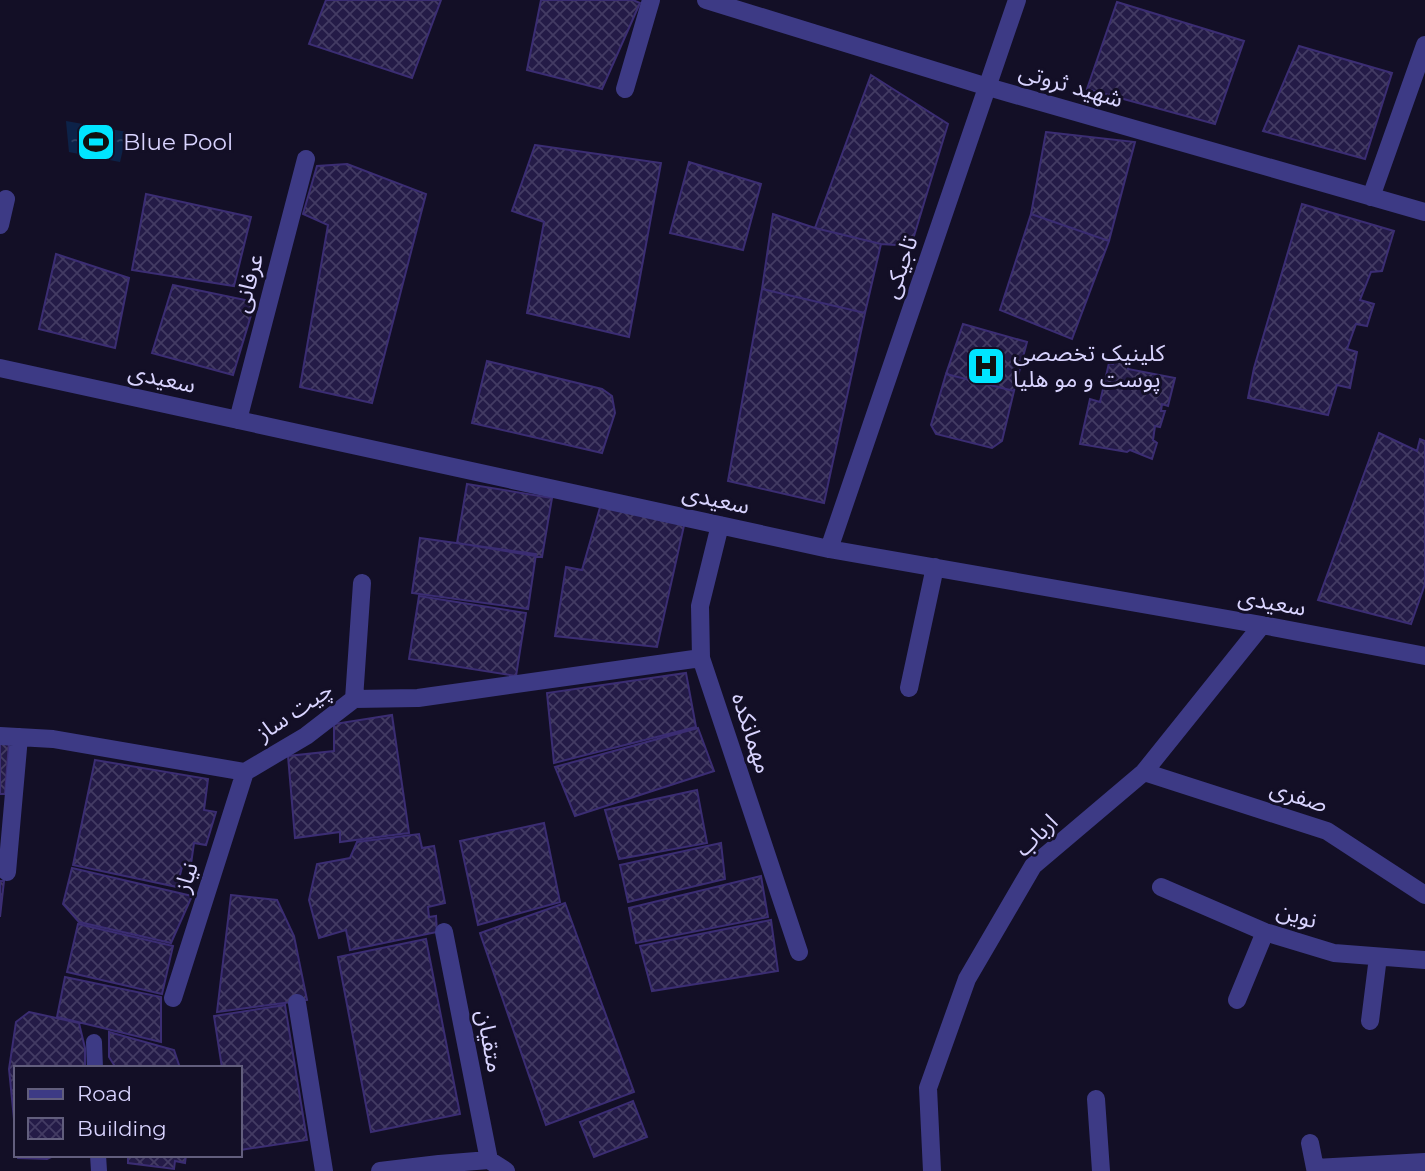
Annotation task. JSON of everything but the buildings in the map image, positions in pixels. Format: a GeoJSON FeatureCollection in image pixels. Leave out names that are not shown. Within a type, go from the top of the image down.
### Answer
{"type":"FeatureCollection","features":[{"type":"Feature","properties":{"kind":"street"},"geometry":{"type":"LineString","coordinates":[[625,89],[651,0]]}},
{"type":"Feature","properties":{"kind":"street","name":"شهید ثروتی"},"geometry":{"type":"LineString","coordinates":[[706,0],[988,87],[1425,212]]}},
{"type":"Feature","properties":{"kind":"street","name":"تاجیکی"},"geometry":{"type":"LineString","coordinates":[[829,549],[1017,0]]}},
{"type":"Feature","properties":{"kind":"street"},"geometry":{"type":"LineString","coordinates":[[1371,197],[1425,44]]}},
{"type":"Feature","properties":{"kind":"street","name":"عرفانی"},"geometry":{"type":"LineString","coordinates":[[238,420],[306,159]]}},
{"type":"Feature","properties":{"kind":"street"},"geometry":{"type":"LineString","coordinates":[[0,225],[6,198]]}},
{"type":"Feature","properties":{"kind":"street","name":"سعیدی"},"geometry":{"type":"LineString","coordinates":[[1,372],[238,420],[829,549],[1425,656]]}},
{"type":"Feature","properties":{"kind":"street","name":"مهمانکده"},"geometry":{"type":"LineString","coordinates":[[720,525],[700,606],[701,658],[799,952]]}},
{"type":"Feature","properties":{"kind":"street"},"geometry":{"type":"LineString","coordinates":[[909,688],[935,568]]}},
{"type":"Feature","properties":{"kind":"street"},"geometry":{"type":"LineString","coordinates":[[354,699],[362,583]]}},
{"type":"Feature","properties":{"kind":"street","name":"ارباب"},"geometry":{"type":"LineString","coordinates":[[932,1171],[929,1088],[967,979],[1033,866],[1144,772],[1262,625]]}},
{"type":"Feature","properties":{"kind":"street","name":"چیت ساز"},"geometry":{"type":"LineString","coordinates":[[0,736],[53,739],[245,772],[306,736],[354,699],[418,698],[701,658]]}},
{"type":"Feature","properties":{"kind":"street"},"geometry":{"type":"LineString","coordinates":[[7,872],[19,737]]}},
{"type":"Feature","properties":{"kind":"street","name":"نیاز"},"geometry":{"type":"LineString","coordinates":[[173,998],[245,772]]}},
{"type":"Feature","properties":{"kind":"street","name":"صفری"},"geometry":{"type":"LineString","coordinates":[[1144,772],[1327,831],[1425,895]]}},
{"type":"Feature","properties":{"kind":"street","name":"نوین"},"geometry":{"type":"LineString","coordinates":[[1161,887],[1265,932],[1334,953],[1425,960]]}},
{"type":"Feature","properties":{"kind":"street","name":"متقیان"},"geometry":{"type":"LineString","coordinates":[[444,932],[489,1160]]}},
{"type":"Feature","properties":{"kind":"street"},"geometry":{"type":"LineString","coordinates":[[1237,1000],[1265,932]]}},
{"type":"Feature","properties":{"kind":"street"},"geometry":{"type":"LineString","coordinates":[[1370,1021],[1377,957]]}},
{"type":"Feature","properties":{"kind":"street"},"geometry":{"type":"LineString","coordinates":[[297,1003],[324,1171]]}},
{"type":"Feature","properties":{"kind":"street"},"geometry":{"type":"LineString","coordinates":[[1096,1099],[1101,1171]]}},
{"type":"Feature","properties":{"kind":"street"},"geometry":{"type":"LineString","coordinates":[[1310,1143],[1315,1168],[1425,1161]]}},
{"type":"Feature","properties":{"kind":"street"},"geometry":{"type":"LineString","coordinates":[[380,1171],[489,1160],[506,1171]]}},
{"type":"Feature","properties":{"kind":"lane"},"geometry":{"type":"LineString","coordinates":[[94,1041],[95,1066]]}},
{"type":"Feature","properties":{"kind":"water","name":"Blue Pool"},"geometry":{"type":"Polygon","coordinates":[[[66,121],[127,132],[120,162],[69,152],[66,121]]]}},
{"type":"Feature","properties":{"kind":"place","name":"Blue Pool"},"geometry":{"type":"Point","coordinates":[96,142]}},
{"type":"Feature","properties":{"kind":"place","name":"کلینیک تخصصی پوست و مو هلیا"},"geometry":{"type":"Point","coordinates":[986,366]}}]}
